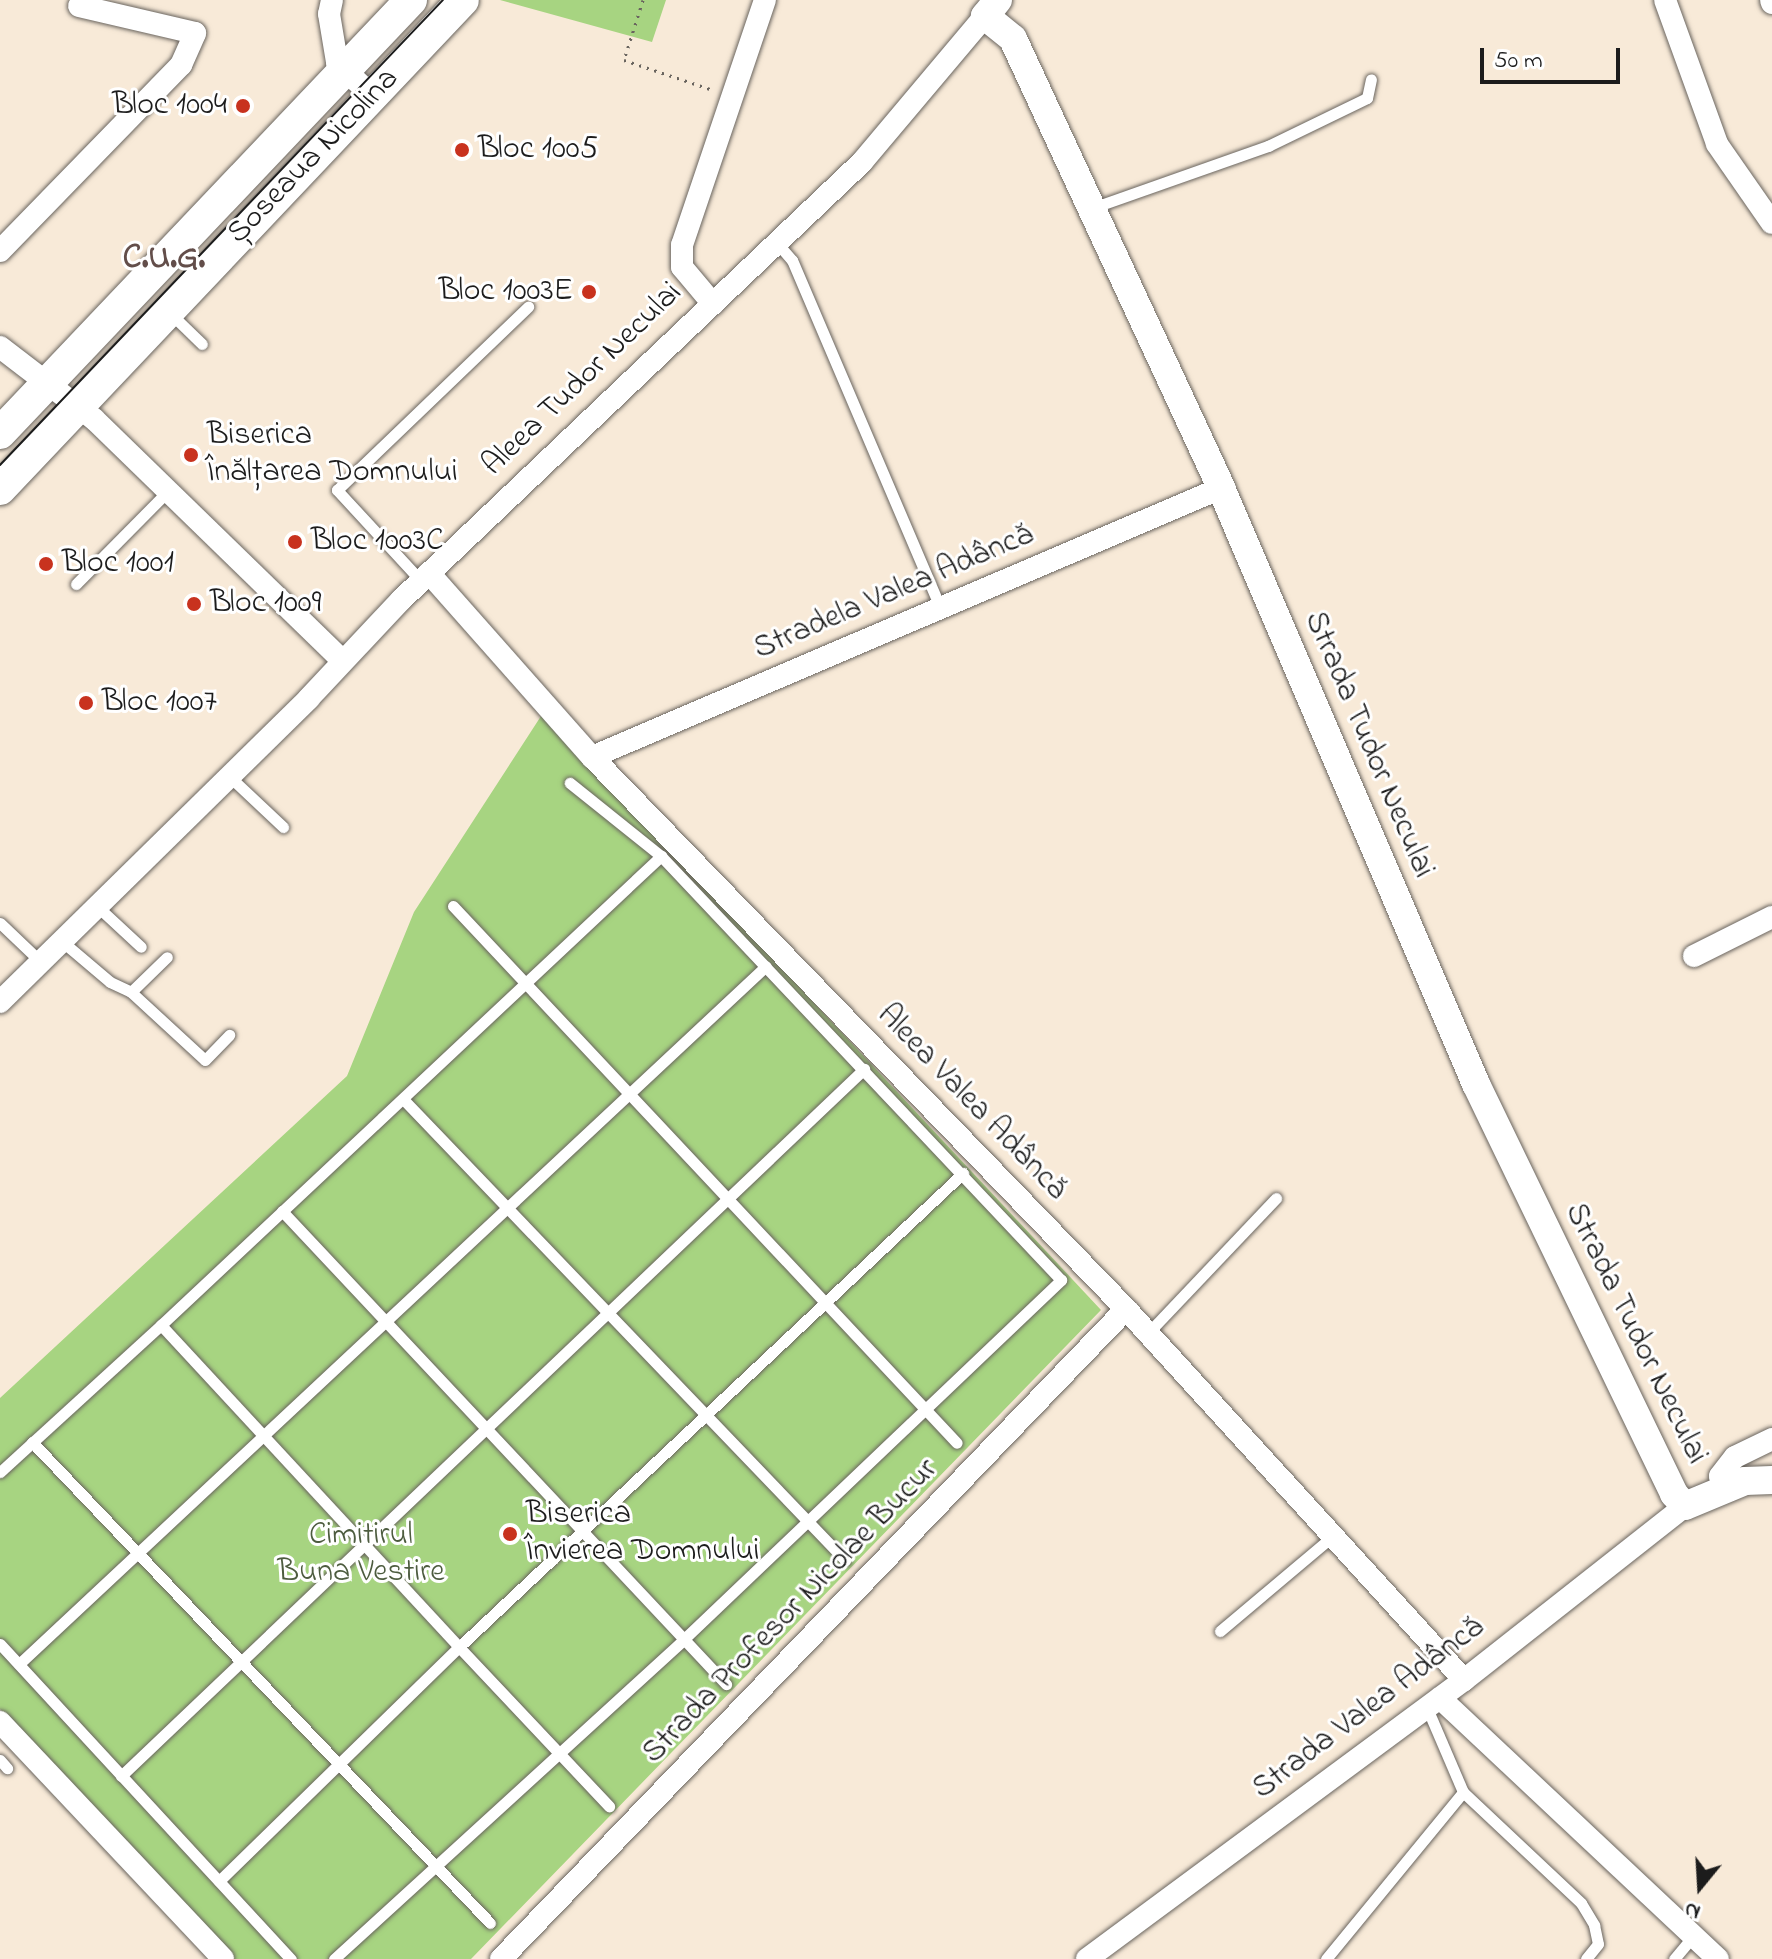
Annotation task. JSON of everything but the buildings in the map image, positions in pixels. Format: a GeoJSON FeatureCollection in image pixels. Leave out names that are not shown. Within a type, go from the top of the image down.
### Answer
{"type":"FeatureCollection","features":[{"type":"Feature","properties":{"kind":"main road","name":"Șoseaua Nicolina"},"geometry":{"type":"LineString","coordinates":[[0,433],[411,0]]}},
{"type":"Feature","properties":{"kind":"main road","name":"Șoseaua Nicolina"},"geometry":{"type":"LineString","coordinates":[[0,489],[463,0]]}},
{"type":"Feature","properties":{"kind":"street"},"geometry":{"type":"LineString","coordinates":[[332,0],[329,14],[337,62],[372,96]]}},
{"type":"Feature","properties":{"kind":"street"},"geometry":{"type":"LineString","coordinates":[[713,304],[682,267],[682,245],[765,0]]}},
{"type":"Feature","properties":{"kind":"street"},"geometry":{"type":"LineString","coordinates":[[1665,0],[1717,144],[1772,223]]}},
{"type":"Feature","properties":{"kind":"street"},"geometry":{"type":"LineString","coordinates":[[0,251],[30,230],[181,65],[195,33],[79,6]]}},
{"type":"Feature","properties":{"kind":"street","name":"Strada Tudor Neculai"},"geometry":{"type":"LineString","coordinates":[[992,8],[1013,39],[1088,209],[1221,488],[1476,1084],[1674,1494],[1685,1506]]}},
{"type":"Feature","properties":{"kind":"street","name":"Aleea Tudor Neculai"},"geometry":{"type":"LineString","coordinates":[[0,1002],[43,964],[230,777],[425,577],[777,243],[917,104],[992,8]]}},
{"type":"Feature","properties":{"kind":"street"},"geometry":{"type":"LineString","coordinates":[[0,347],[77,408],[168,491],[343,661]]}},
{"type":"Feature","properties":{"kind":"street","name":"Stradela Valea Adâncă"},"geometry":{"type":"LineString","coordinates":[[592,757],[1221,488]]}},
{"type":"Feature","properties":{"kind":"street","name":"Aleea Valea Adâncă"},"geometry":{"type":"LineString","coordinates":[[425,577],[592,757],[1126,1309],[1464,1680]]}},
{"type":"Feature","properties":{"kind":"street"},"geometry":{"type":"LineString","coordinates":[[1694,956],[1772,917]]}},
{"type":"Feature","properties":{"kind":"street","name":"Strada Profesor Nicolae Bucur"},"geometry":{"type":"LineString","coordinates":[[501,1959],[1126,1309]]}},
{"type":"Feature","properties":{"kind":"street"},"geometry":{"type":"LineString","coordinates":[[1723,1488],[1720,1476],[1735,1457],[1772,1439]]}},
{"type":"Feature","properties":{"kind":"street"},"geometry":{"type":"LineString","coordinates":[[1685,1506],[1723,1488],[1772,1480]]}},
{"type":"Feature","properties":{"kind":"street","name":"Strada Valea Adâncă"},"geometry":{"type":"LineString","coordinates":[[1087,1959],[1464,1680],[1685,1506]]}},
{"type":"Feature","properties":{"kind":"street"},"geometry":{"type":"LineString","coordinates":[[1433,1703],[1718,1959]]}},
{"type":"Feature","properties":{"kind":"street"},"geometry":{"type":"LineString","coordinates":[[0,1722],[223,1959]]}},
{"type":"Feature","properties":{"kind":"lane"},"geometry":{"type":"LineString","coordinates":[[1088,209],[1268,146],[1367,98],[1371,79]]}},
{"type":"Feature","properties":{"kind":"lane"},"geometry":{"type":"LineString","coordinates":[[777,243],[792,260],[940,607]]}},
{"type":"Feature","properties":{"kind":"lane"},"geometry":{"type":"LineString","coordinates":[[425,577],[337,490],[528,307]]}},
{"type":"Feature","properties":{"kind":"lane"},"geometry":{"type":"LineString","coordinates":[[167,311],[202,344]]}},
{"type":"Feature","properties":{"kind":"lane"},"geometry":{"type":"LineString","coordinates":[[76,584],[168,491]]}},
{"type":"Feature","properties":{"kind":"lane"},"geometry":{"type":"LineString","coordinates":[[230,777],[283,827]]}},
{"type":"Feature","properties":{"kind":"lane"},"geometry":{"type":"LineString","coordinates":[[334,1959],[561,1754],[923,1407],[1061,1280],[661,856],[570,783]]}},
{"type":"Feature","properties":{"kind":"lane"},"geometry":{"type":"LineString","coordinates":[[0,1472],[528,986],[661,856]]}},
{"type":"Feature","properties":{"kind":"lane"},"geometry":{"type":"LineString","coordinates":[[453,906],[957,1443]]}},
{"type":"Feature","properties":{"kind":"lane"},"geometry":{"type":"LineString","coordinates":[[99,908],[141,947]]}},
{"type":"Feature","properties":{"kind":"lane"},"geometry":{"type":"LineString","coordinates":[[0,923],[43,964]]}},
{"type":"Feature","properties":{"kind":"lane"},"geometry":{"type":"LineString","coordinates":[[64,943],[110,982],[131,992],[205,1060],[229,1035]]}},
{"type":"Feature","properties":{"kind":"lane"},"geometry":{"type":"LineString","coordinates":[[131,992],[167,957]]}},
{"type":"Feature","properties":{"kind":"lane"},"geometry":{"type":"LineString","coordinates":[[19,1664],[511,1209],[766,966]]}},
{"type":"Feature","properties":{"kind":"lane"},"geometry":{"type":"LineString","coordinates":[[121,1776],[864,1069]]}},
{"type":"Feature","properties":{"kind":"lane"},"geometry":{"type":"LineString","coordinates":[[403,1099],[706,1414],[805,1522],[845,1560]]}},
{"type":"Feature","properties":{"kind":"lane"},"geometry":{"type":"LineString","coordinates":[[219,1881],[343,1765],[459,1647],[963,1173]]}},
{"type":"Feature","properties":{"kind":"lane"},"geometry":{"type":"LineString","coordinates":[[1148,1333],[1276,1198]]}},
{"type":"Feature","properties":{"kind":"lane"},"geometry":{"type":"LineString","coordinates":[[282,1211],[726,1684]]}},
{"type":"Feature","properties":{"kind":"lane"},"geometry":{"type":"LineString","coordinates":[[161,1325],[361,1545],[609,1806]]}},
{"type":"Feature","properties":{"kind":"lane"},"geometry":{"type":"LineString","coordinates":[[32,1442],[343,1765],[490,1923]]}},
{"type":"Feature","properties":{"kind":"lane"},"geometry":{"type":"LineString","coordinates":[[1220,1631],[1333,1536]]}},
{"type":"Feature","properties":{"kind":"lane"},"geometry":{"type":"LineString","coordinates":[[0,1644],[291,1959]]}},
{"type":"Feature","properties":{"kind":"lane"},"geometry":{"type":"LineString","coordinates":[[1433,1703],[1463,1792],[1581,1903],[1594,1925],[1598,1944],[1586,1959]]}},
{"type":"Feature","properties":{"kind":"lane"},"geometry":{"type":"LineString","coordinates":[[1326,1959],[1463,1792]]}},
{"type":"Feature","properties":{"kind":"lane"},"geometry":{"type":"LineString","coordinates":[[1674,1959],[1693,1936]]}},
{"type":"Feature","properties":{"kind":"path"},"geometry":{"type":"LineString","coordinates":[[643,0],[624,60],[732,96]]}},
{"type":"Feature","properties":{"kind":"green space"},"geometry":{"type":"Polygon","coordinates":[[[500,0],[666,0],[652,42],[500,0]]]}},
{"type":"Feature","properties":{"kind":"green space","name":"Cimitirul Buna Vestire"},"geometry":{"type":"Polygon","coordinates":[[[543,713],[1101,1310],[471,1959],[234,1959],[0,1709],[0,1398],[347,1076],[414,912],[543,713]]]}},
{"type":"Feature","properties":{"kind":"tram line"},"geometry":{"type":"LineString","coordinates":[[0,465],[443,0]]}},
{"type":"Feature","properties":{"kind":"place","name":"Bloc 1004"},"geometry":{"type":"Point","coordinates":[243,106]}},
{"type":"Feature","properties":{"kind":"place","name":"Bloc 1005"},"geometry":{"type":"Point","coordinates":[462,150]}},
{"type":"Feature","properties":{"kind":"place","name":"Bloc 1003E"},"geometry":{"type":"Point","coordinates":[589,292]}},
{"type":"Feature","properties":{"kind":"place","name":"Biserica Înălțarea Domnului"},"geometry":{"type":"Point","coordinates":[191,455]}},
{"type":"Feature","properties":{"kind":"place","name":"Bloc 1003C"},"geometry":{"type":"Point","coordinates":[295,542]}},
{"type":"Feature","properties":{"kind":"place","name":"Bloc 1001"},"geometry":{"type":"Point","coordinates":[46,564]}},
{"type":"Feature","properties":{"kind":"place","name":"Bloc 1009"},"geometry":{"type":"Point","coordinates":[194,604]}},
{"type":"Feature","properties":{"kind":"place","name":"Bloc 1007"},"geometry":{"type":"Point","coordinates":[86,703]}},
{"type":"Feature","properties":{"kind":"place","name":"Biserica Învierea Domnului"},"geometry":{"type":"Point","coordinates":[510,1534]}},
{"type":"Feature","properties":{"kind":"district","name":"C.U.G."},"geometry":{"type":"Point","coordinates":[164,260]}}]}
